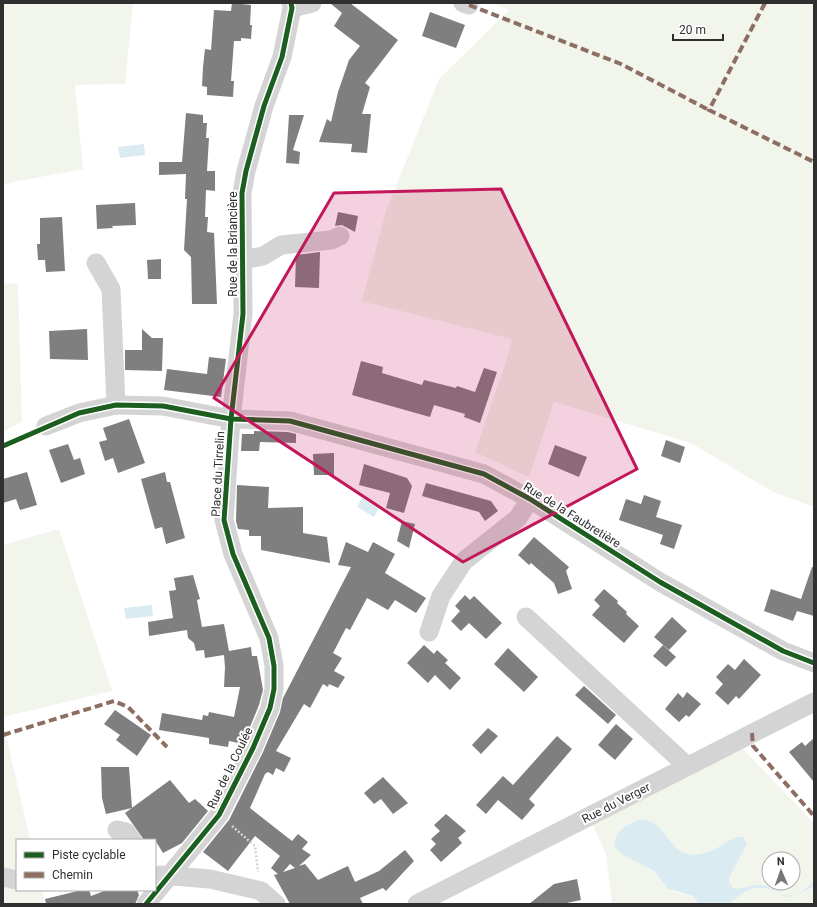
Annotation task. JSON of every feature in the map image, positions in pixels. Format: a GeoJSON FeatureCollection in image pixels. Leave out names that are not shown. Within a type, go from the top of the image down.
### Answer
{"type":"FeatureCollection","features":[{"type":"Feature","properties":{"kind":"street","name":"Rue de la Briancière"},"geometry":{"type":"LineString","coordinates":[[231,418],[243,314],[242,193],[246,171],[264,106],[282,57],[291,6],[312,3]]}},
{"type":"Feature","properties":{"kind":"street"},"geometry":{"type":"LineString","coordinates":[[242,260],[262,256],[281,245],[331,240],[340,236]]}},
{"type":"Feature","properties":{"kind":"street"},"geometry":{"type":"LineString","coordinates":[[96,264],[111,289],[116,405]]}},
{"type":"Feature","properties":{"kind":"street","name":"Rue de la Faubretière"},"geometry":{"type":"LineString","coordinates":[[46,426],[79,414],[116,405],[163,406],[231,418],[290,421],[484,474],[530,499],[660,582],[784,651],[814,663]]}},
{"type":"Feature","properties":{"kind":"street","name":"Place du Tirrelin"},"geometry":{"type":"LineString","coordinates":[[231,418],[224,520],[233,554],[267,631],[274,666]]}},
{"type":"Feature","properties":{"kind":"street"},"geometry":{"type":"LineString","coordinates":[[429,632],[441,596],[464,561],[518,518],[530,499]]}},
{"type":"Feature","properties":{"kind":"street"},"geometry":{"type":"LineString","coordinates":[[526,616],[687,766]]}},
{"type":"Feature","properties":{"kind":"street","name":"Rue de la Coulée"},"geometry":{"type":"LineString","coordinates":[[156,886],[162,875],[219,814],[253,748],[270,708],[274,689],[274,666]]}},
{"type":"Feature","properties":{"kind":"street","name":"Rue du Verger"},"geometry":{"type":"LineString","coordinates":[[417,904],[814,702]]}},
{"type":"Feature","properties":{"kind":"street"},"geometry":{"type":"LineString","coordinates":[[162,875],[210,879],[261,891],[276,904]]}},
{"type":"Feature","properties":{"kind":"street"},"geometry":{"type":"LineString","coordinates":[[3,877],[16,880]]}},
{"type":"Feature","properties":{"kind":"street","name":"Rue de la Coulée"},"geometry":{"type":"LineString","coordinates":[[146,904],[153,891]]}},
{"type":"Feature","properties":{"kind":"path"},"geometry":{"type":"LineString","coordinates":[[219,814],[255,846],[261,891]]}},
{"type":"Feature","properties":{"kind":"highlighted area"},"geometry":{"type":"Polygon","coordinates":[[[501,189],[637,469],[463,562],[214,398],[334,193],[501,189]]]}},
{"type":"Feature","properties":{"kind":"shaded area"},"geometry":{"type":"Polygon","coordinates":[[[3,3],[133,3],[125,84],[75,85],[83,169],[3,184],[3,3]]]}},
{"type":"Feature","properties":{"kind":"shaded area"},"geometry":{"type":"Polygon","coordinates":[[[492,3],[814,3],[814,507],[773,492],[691,443],[554,402],[529,477],[475,452],[506,362],[512,339],[362,301],[386,211],[439,79],[509,10],[492,3]]]}},
{"type":"Feature","properties":{"kind":"shaded area"},"geometry":{"type":"Polygon","coordinates":[[[144,144],[145,155],[120,158],[118,147],[144,144]]]}},
{"type":"Feature","properties":{"kind":"shaded area"},"geometry":{"type":"Polygon","coordinates":[[[3,283],[18,284],[22,422],[3,432],[3,283]]]}},
{"type":"Feature","properties":{"kind":"shaded area"},"geometry":{"type":"Polygon","coordinates":[[[362,498],[379,509],[374,517],[357,507],[362,498]]]}},
{"type":"Feature","properties":{"kind":"shaded area"},"geometry":{"type":"Polygon","coordinates":[[[59,529],[112,691],[3,717],[3,545],[59,529]]]}},
{"type":"Feature","properties":{"kind":"shaded area"},"geometry":{"type":"Polygon","coordinates":[[[152,605],[153,616],[126,619],[124,608],[152,605]]]}},
{"type":"Feature","properties":{"kind":"shaded area"},"geometry":{"type":"Polygon","coordinates":[[[3,722],[30,839],[16,839],[16,891],[42,891],[45,904],[3,904],[3,722]]]}},
{"type":"Feature","properties":{"kind":"shaded area"},"geometry":{"type":"Polygon","coordinates":[[[741,747],[814,823],[814,904],[727,904],[741,892],[731,886],[729,878],[747,843],[733,838],[703,853],[687,855],[680,852],[660,828],[648,820],[628,824],[619,833],[623,855],[654,871],[666,887],[675,892],[693,896],[697,901],[697,904],[612,904],[606,854],[592,823],[741,747]]]}},
{"type":"Feature","properties":{"kind":"shaded area"},"geometry":{"type":"Polygon","coordinates":[[[643,819],[652,822],[660,828],[683,853],[692,855],[708,852],[737,837],[743,837],[747,844],[729,878],[729,882],[733,888],[736,889],[754,885],[761,885],[761,888],[748,890],[724,905],[697,904],[697,901],[693,896],[668,889],[654,871],[623,855],[615,847],[616,837],[619,832],[623,828],[643,819]]]}},
{"type":"Feature","properties":{"kind":"shaded area"},"geometry":{"type":"Polygon","coordinates":[[[814,882],[814,886],[799,893],[814,882]]]}},
{"type":"Feature","properties":{"kind":"shaded area"},"geometry":{"type":"Polygon","coordinates":[[[777,892],[787,895],[799,893],[788,897],[784,896],[777,892]]]}},
{"type":"Feature","properties":{"kind":"building"},"geometry":{"type":"Polygon","coordinates":[[[232,3],[251,5],[251,39],[241,38],[241,41],[234,41],[231,81],[234,81],[233,97],[207,95],[207,87],[202,86],[203,67],[205,49],[211,50],[214,10],[231,11],[232,3]]]}},
{"type":"Feature","properties":{"kind":"building"},"geometry":{"type":"Polygon","coordinates":[[[330,3],[350,3],[398,40],[365,83],[370,87],[362,114],[371,114],[367,153],[351,152],[352,144],[319,142],[327,119],[331,122],[338,92],[349,60],[360,46],[334,26],[342,13],[330,3]]]}},
{"type":"Feature","properties":{"kind":"building"},"geometry":{"type":"Polygon","coordinates":[[[430,12],[465,25],[456,48],[422,36],[430,12]]]}},
{"type":"Feature","properties":{"kind":"building"},"geometry":{"type":"Polygon","coordinates":[[[186,113],[203,115],[203,123],[207,123],[206,138],[209,138],[207,171],[215,171],[215,191],[206,190],[205,217],[208,217],[207,232],[214,233],[217,304],[192,304],[191,257],[184,250],[187,199],[185,199],[186,174],[159,175],[159,162],[182,162],[186,113]]]}},
{"type":"Feature","properties":{"kind":"building"},"geometry":{"type":"Polygon","coordinates":[[[289,115],[304,115],[293,150],[300,152],[299,164],[286,163],[289,115]]]}},
{"type":"Feature","properties":{"kind":"building"},"geometry":{"type":"Polygon","coordinates":[[[135,203],[136,225],[112,226],[113,228],[97,229],[96,205],[135,203]]]}},
{"type":"Feature","properties":{"kind":"building"},"geometry":{"type":"Polygon","coordinates":[[[338,212],[358,216],[355,232],[342,225],[335,226],[338,212]]]}},
{"type":"Feature","properties":{"kind":"building"},"geometry":{"type":"Polygon","coordinates":[[[62,217],[65,271],[46,272],[45,260],[38,260],[37,244],[40,244],[40,218],[62,217]]]}},
{"type":"Feature","properties":{"kind":"building"},"geometry":{"type":"Polygon","coordinates":[[[320,252],[319,288],[295,287],[296,255],[320,252]]]}},
{"type":"Feature","properties":{"kind":"building"},"geometry":{"type":"Polygon","coordinates":[[[161,259],[161,279],[148,279],[147,260],[161,259]]]}},
{"type":"Feature","properties":{"kind":"building"},"geometry":{"type":"Polygon","coordinates":[[[87,329],[88,360],[50,359],[49,331],[87,329]]]}},
{"type":"Feature","properties":{"kind":"building"},"geometry":{"type":"Polygon","coordinates":[[[142,329],[152,338],[163,338],[162,371],[125,370],[125,350],[142,350],[142,329]]]}},
{"type":"Feature","properties":{"kind":"building"},"geometry":{"type":"Polygon","coordinates":[[[209,357],[226,359],[221,397],[164,390],[167,369],[207,374],[209,357]]]}},
{"type":"Feature","properties":{"kind":"building"},"geometry":{"type":"Polygon","coordinates":[[[361,361],[383,367],[382,373],[422,385],[424,380],[456,388],[457,386],[475,392],[484,368],[497,372],[480,423],[464,417],[465,414],[434,405],[430,417],[352,395],[361,361]]]}},
{"type":"Feature","properties":{"kind":"building"},"geometry":{"type":"Polygon","coordinates":[[[129,419],[145,463],[118,473],[113,458],[105,461],[99,442],[107,440],[103,428],[129,419]]]}},
{"type":"Feature","properties":{"kind":"building"},"geometry":{"type":"Polygon","coordinates":[[[254,431],[288,432],[296,434],[296,443],[260,442],[259,451],[241,451],[242,434],[254,434],[254,431]]]}},
{"type":"Feature","properties":{"kind":"building"},"geometry":{"type":"Polygon","coordinates":[[[666,440],[685,447],[680,463],[661,456],[666,440]]]}},
{"type":"Feature","properties":{"kind":"building"},"geometry":{"type":"Polygon","coordinates":[[[68,444],[74,460],[80,458],[85,474],[61,483],[49,450],[68,444]]]}},
{"type":"Feature","properties":{"kind":"building"},"geometry":{"type":"Polygon","coordinates":[[[555,445],[587,457],[579,477],[548,464],[555,445]]]}},
{"type":"Feature","properties":{"kind":"building"},"geometry":{"type":"Polygon","coordinates":[[[334,453],[334,475],[314,475],[313,454],[334,453]]]}},
{"type":"Feature","properties":{"kind":"building"},"geometry":{"type":"Polygon","coordinates":[[[364,464],[407,478],[412,486],[404,513],[386,508],[390,493],[359,485],[364,464]]]}},
{"type":"Feature","properties":{"kind":"building"},"geometry":{"type":"Polygon","coordinates":[[[27,472],[37,505],[20,510],[16,499],[3,503],[3,479],[27,472]]]}},
{"type":"Feature","properties":{"kind":"building"},"geometry":{"type":"Polygon","coordinates":[[[165,472],[167,482],[170,482],[185,538],[166,544],[162,527],[155,529],[141,479],[165,472]]]}},
{"type":"Feature","properties":{"kind":"building"},"geometry":{"type":"Polygon","coordinates":[[[426,483],[491,501],[498,511],[485,521],[479,512],[422,496],[426,483]]]}},
{"type":"Feature","properties":{"kind":"building"},"geometry":{"type":"Polygon","coordinates":[[[237,485],[269,487],[268,508],[303,507],[303,533],[327,537],[330,563],[261,550],[261,536],[249,536],[249,530],[238,529],[236,521],[237,485]]]}},
{"type":"Feature","properties":{"kind":"building"},"geometry":{"type":"Polygon","coordinates":[[[644,495],[661,501],[656,517],[682,525],[674,549],[660,544],[663,535],[619,520],[626,499],[641,504],[644,495]]]}},
{"type":"Feature","properties":{"kind":"building"},"geometry":{"type":"Polygon","coordinates":[[[402,521],[415,524],[409,548],[397,541],[402,521]]]}},
{"type":"Feature","properties":{"kind":"building"},"geometry":{"type":"Polygon","coordinates":[[[534,537],[569,567],[566,571],[572,589],[558,594],[554,583],[531,563],[529,565],[518,555],[534,537]]]}},
{"type":"Feature","properties":{"kind":"building"},"geometry":{"type":"Polygon","coordinates":[[[346,542],[368,552],[373,542],[395,554],[385,573],[426,598],[416,613],[395,600],[388,610],[367,598],[350,630],[346,628],[333,653],[342,658],[334,671],[345,677],[338,688],[329,684],[328,687],[323,684],[310,708],[304,704],[276,751],[291,758],[284,772],[276,768],[273,775],[268,772],[265,774],[250,808],[292,841],[298,834],[308,842],[302,849],[311,855],[299,866],[305,864],[318,880],[348,866],[355,882],[379,871],[405,850],[414,861],[386,891],[383,888],[360,898],[363,904],[290,904],[274,875],[278,874],[271,868],[280,856],[255,836],[228,871],[203,852],[229,820],[263,752],[280,712],[283,698],[351,567],[338,565],[346,542]],[[290,864],[283,872],[295,868],[290,864]]]}},
{"type":"Feature","properties":{"kind":"building"},"geometry":{"type":"Polygon","coordinates":[[[812,567],[814,567],[814,616],[797,611],[793,621],[764,611],[771,589],[801,599],[812,567]]]}},
{"type":"Feature","properties":{"kind":"building"},"geometry":{"type":"Polygon","coordinates":[[[193,575],[200,599],[197,600],[202,627],[224,624],[229,651],[251,647],[252,656],[257,656],[263,690],[259,705],[243,744],[229,741],[228,747],[209,744],[209,738],[159,730],[162,713],[202,720],[203,715],[208,716],[209,712],[234,717],[240,687],[224,687],[224,655],[205,658],[204,650],[196,651],[194,643],[188,638],[187,630],[149,636],[148,622],[173,618],[169,591],[176,590],[174,578],[193,575]]]}},
{"type":"Feature","properties":{"kind":"building"},"geometry":{"type":"Polygon","coordinates":[[[604,589],[618,601],[617,603],[627,612],[626,614],[639,626],[624,643],[592,615],[600,606],[594,600],[604,589]]]}},
{"type":"Feature","properties":{"kind":"building"},"geometry":{"type":"Polygon","coordinates":[[[465,595],[470,600],[474,596],[502,623],[486,639],[469,623],[461,631],[451,621],[460,611],[455,606],[465,595]]]}},
{"type":"Feature","properties":{"kind":"building"},"geometry":{"type":"Polygon","coordinates":[[[672,617],[687,631],[669,650],[654,637],[672,617]]]}},
{"type":"Feature","properties":{"kind":"building"},"geometry":{"type":"Polygon","coordinates":[[[424,645],[434,654],[437,650],[448,660],[445,663],[461,678],[450,690],[435,675],[428,683],[407,663],[424,645]]]}},
{"type":"Feature","properties":{"kind":"building"},"geometry":{"type":"Polygon","coordinates":[[[663,645],[676,657],[666,667],[653,656],[663,645]]]}},
{"type":"Feature","properties":{"kind":"building"},"geometry":{"type":"Polygon","coordinates":[[[508,648],[538,677],[524,692],[494,664],[508,648]]]}},
{"type":"Feature","properties":{"kind":"building"},"geometry":{"type":"Polygon","coordinates":[[[744,659],[761,675],[739,699],[736,696],[728,705],[715,693],[723,684],[716,677],[728,664],[735,670],[744,659]]]}},
{"type":"Feature","properties":{"kind":"building"},"geometry":{"type":"Polygon","coordinates":[[[584,686],[616,715],[608,724],[575,695],[584,686]]]}},
{"type":"Feature","properties":{"kind":"building"},"geometry":{"type":"Polygon","coordinates":[[[687,692],[701,704],[689,717],[686,715],[679,722],[665,709],[678,693],[683,698],[687,692]]]}},
{"type":"Feature","properties":{"kind":"building"},"geometry":{"type":"Polygon","coordinates":[[[115,710],[151,735],[137,756],[116,740],[120,735],[104,724],[115,710]]]}},
{"type":"Feature","properties":{"kind":"building"},"geometry":{"type":"Polygon","coordinates":[[[616,724],[633,739],[615,760],[598,745],[616,724]]]}},
{"type":"Feature","properties":{"kind":"building"},"geometry":{"type":"Polygon","coordinates":[[[488,728],[498,736],[481,754],[472,745],[488,728]]]}},
{"type":"Feature","properties":{"kind":"building"},"geometry":{"type":"Polygon","coordinates":[[[557,736],[572,749],[529,799],[535,805],[522,820],[498,800],[486,814],[476,805],[503,776],[513,785],[557,736]]]}},
{"type":"Feature","properties":{"kind":"building"},"geometry":{"type":"Polygon","coordinates":[[[814,738],[814,782],[789,752],[802,742],[805,746],[814,738]]]}},
{"type":"Feature","properties":{"kind":"building"},"geometry":{"type":"Polygon","coordinates":[[[101,767],[129,767],[132,808],[106,814],[102,798],[101,767]]]}},
{"type":"Feature","properties":{"kind":"building"},"geometry":{"type":"Polygon","coordinates":[[[383,777],[408,803],[393,814],[381,799],[374,804],[364,793],[383,777]]]}},
{"type":"Feature","properties":{"kind":"building"},"geometry":{"type":"Polygon","coordinates":[[[170,780],[189,803],[195,799],[208,811],[182,843],[163,853],[156,839],[143,839],[125,813],[170,780]]]}},
{"type":"Feature","properties":{"kind":"building"},"geometry":{"type":"Polygon","coordinates":[[[446,814],[466,831],[458,838],[462,843],[441,862],[430,850],[436,844],[431,839],[440,831],[434,825],[446,814]]]}},
{"type":"Feature","properties":{"kind":"building"},"geometry":{"type":"Polygon","coordinates":[[[577,879],[581,900],[562,904],[529,904],[554,884],[577,879]]]}},
{"type":"Feature","properties":{"kind":"building"},"geometry":{"type":"Polygon","coordinates":[[[78,891],[89,891],[91,896],[104,891],[137,891],[139,895],[135,904],[46,904],[45,899],[78,891]]]}},
{"type":"Feature","properties":{"kind":"marked path"},"geometry":{"type":"LineString","coordinates":[[765,3],[709,110],[814,162]]}},
{"type":"Feature","properties":{"kind":"marked path"},"geometry":{"type":"LineString","coordinates":[[469,5],[621,64],[709,110]]}},
{"type":"Feature","properties":{"kind":"marked path"},"geometry":{"type":"LineString","coordinates":[[3,735],[114,701],[128,707],[167,747]]}},
{"type":"Feature","properties":{"kind":"marked path"},"geometry":{"type":"LineString","coordinates":[[752,733],[753,746],[814,816]]}},
{"type":"Feature","properties":{"kind":"cycle path"},"geometry":{"type":"LineString","coordinates":[[146,904],[219,815],[253,748],[270,708],[274,689],[274,666],[269,638],[233,554],[224,520],[231,419],[243,314],[242,193],[246,171],[264,106],[282,57],[292,8],[291,3]]}},
{"type":"Feature","properties":{"kind":"cycle path"},"geometry":{"type":"LineString","coordinates":[[3,446],[79,413],[116,405],[163,406],[231,419],[290,421],[484,474],[530,499],[660,582],[783,651],[814,663]]}}]}
